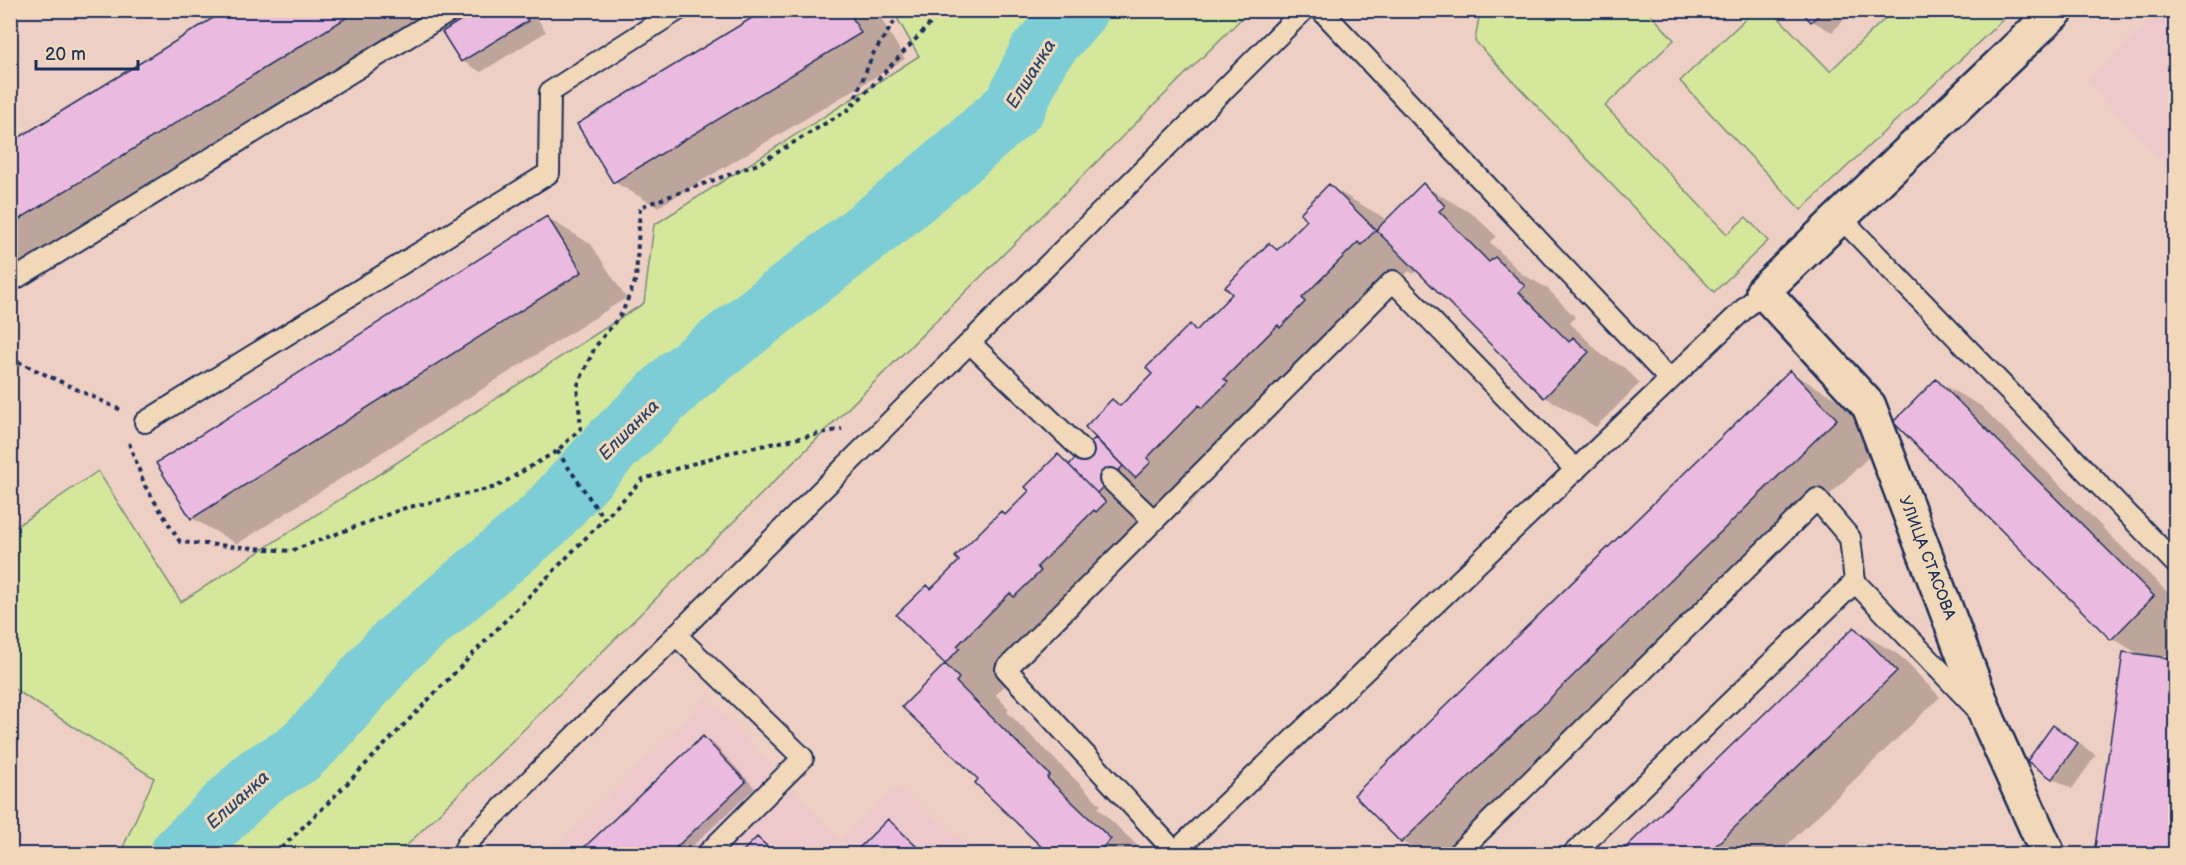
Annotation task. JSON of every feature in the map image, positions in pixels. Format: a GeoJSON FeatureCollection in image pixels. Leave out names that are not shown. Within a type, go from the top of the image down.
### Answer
{"type":"FeatureCollection","features":[{"type":"Feature","properties":{"kind":"street"},"geometry":{"type":"LineString","coordinates":[[1762,291],[2057,10]]}},
{"type":"Feature","properties":{"kind":"street","name":"УЛИЦА СТАСОВА"},"geometry":{"type":"LineString","coordinates":[[1762,291],[1869,406],[1988,720],[2048,855]]}},
{"type":"Feature","properties":{"kind":"lane"},"geometry":{"type":"LineString","coordinates":[[10,282],[452,10]]}},
{"type":"Feature","properties":{"kind":"lane"},"geometry":{"type":"LineString","coordinates":[[145,422],[549,173],[550,92],[678,10]]}},
{"type":"Feature","properties":{"kind":"lane"},"geometry":{"type":"LineString","coordinates":[[462,855],[468,842],[971,344],[1304,10]]}},
{"type":"Feature","properties":{"kind":"lane"},"geometry":{"type":"LineString","coordinates":[[1321,10],[1669,380]]}},
{"type":"Feature","properties":{"kind":"lane"},"geometry":{"type":"LineString","coordinates":[[1840,217],[2175,564]]}},
{"type":"Feature","properties":{"kind":"lane"},"geometry":{"type":"LineString","coordinates":[[1576,470],[1393,281],[1006,669],[1175,852],[1576,470],[1762,291]]}},
{"type":"Feature","properties":{"kind":"lane"},"geometry":{"type":"LineString","coordinates":[[971,344],[1083,451]]}},
{"type":"Feature","properties":{"kind":"lane"},"geometry":{"type":"LineString","coordinates":[[1110,479],[1154,521]]}},
{"type":"Feature","properties":{"kind":"lane"},"geometry":{"type":"LineString","coordinates":[[1457,855],[1816,499],[1850,538],[1855,582],[1988,720]]}},
{"type":"Feature","properties":{"kind":"lane"},"geometry":{"type":"LineString","coordinates":[[1573,855],[1855,582]]}},
{"type":"Feature","properties":{"kind":"lane"},"geometry":{"type":"LineString","coordinates":[[676,635],[803,758],[707,855]]}},
{"type":"Feature","properties":{"kind":"path"},"geometry":{"type":"LineString","coordinates":[[851,108],[873,54],[902,10]]}},
{"type":"Feature","properties":{"kind":"path"},"geometry":{"type":"LineString","coordinates":[[127,438],[145,486],[180,542],[291,551],[405,508],[496,487],[557,451],[581,428],[577,387],[596,347],[622,313],[636,279],[640,207],[758,164],[851,108],[943,10]]}},
{"type":"Feature","properties":{"kind":"path"},"geometry":{"type":"LineString","coordinates":[[10,358],[145,422]]}},
{"type":"Feature","properties":{"kind":"path"},"geometry":{"type":"LineString","coordinates":[[118,409],[121,419]]}},
{"type":"Feature","properties":{"kind":"path"},"geometry":{"type":"LineString","coordinates":[[275,855],[643,479],[728,453],[897,416]]}},
{"type":"Feature","properties":{"kind":"path"},"geometry":{"type":"LineString","coordinates":[[557,451],[604,519]]}},
{"type":"Feature","properties":{"kind":"shaded area"},"geometry":{"type":"Polygon","coordinates":[[[2162,10],[2175,11],[2175,176],[2087,81],[2162,10]]]}},
{"type":"Feature","properties":{"kind":"shaded area"},"geometry":{"type":"Polygon","coordinates":[[[707,698],[841,840],[897,787],[979,854],[550,854],[707,698]]]}},
{"type":"Feature","properties":{"kind":"green space"},"geometry":{"type":"Polygon","coordinates":[[[893,11],[1249,11],[398,854],[120,854],[154,778],[11,687],[11,530],[98,471],[181,602],[644,303],[654,225],[919,56],[893,11]]]}},
{"type":"Feature","properties":{"kind":"green space"},"geometry":{"type":"Polygon","coordinates":[[[1480,11],[1648,11],[1674,40],[1605,106],[1727,234],[1746,217],[1768,241],[1714,292],[1475,41],[1480,11]]]}},
{"type":"Feature","properties":{"kind":"green space"},"geometry":{"type":"Polygon","coordinates":[[[1754,11],[1772,11],[1830,71],[1893,11],[2012,11],[1801,210],[1680,81],[1754,11]]]}},
{"type":"Feature","properties":{"kind":"building"},"geometry":{"type":"Polygon","coordinates":[[[226,10],[359,10],[10,225],[10,143],[226,10]]]}},
{"type":"Feature","properties":{"kind":"building"},"geometry":{"type":"Polygon","coordinates":[[[476,10],[521,10],[528,21],[461,62],[442,32],[476,10]]]}},
{"type":"Feature","properties":{"kind":"building"},"geometry":{"type":"Polygon","coordinates":[[[765,10],[848,10],[861,33],[613,183],[577,124],[765,10]]]}},
{"type":"Feature","properties":{"kind":"building"},"geometry":{"type":"Polygon","coordinates":[[[1800,10],[1824,10],[1811,22],[1800,10]]]}},
{"type":"Feature","properties":{"kind":"building"},"geometry":{"type":"Polygon","coordinates":[[[1423,183],[1445,206],[1439,211],[1489,262],[1495,257],[1525,286],[1519,292],[1569,342],[1573,337],[1589,352],[1544,398],[1376,230],[1423,183]]]}},
{"type":"Feature","properties":{"kind":"building"},"geometry":{"type":"Polygon","coordinates":[[[1329,184],[1376,230],[1361,245],[1358,242],[1302,298],[1305,302],[1280,328],[1278,325],[1224,379],[1228,382],[1202,408],[1199,405],[1147,458],[1151,462],[1135,478],[1085,427],[1112,399],[1120,406],[1152,374],[1146,368],[1190,324],[1196,331],[1232,294],[1225,287],[1269,243],[1277,250],[1307,220],[1300,213],[1329,184]]]}},
{"type":"Feature","properties":{"kind":"building"},"geometry":{"type":"Polygon","coordinates":[[[547,216],[582,272],[191,519],[156,463],[547,216]]]}},
{"type":"Feature","properties":{"kind":"building"},"geometry":{"type":"Polygon","coordinates":[[[1790,370],[1837,419],[1401,843],[1354,795],[1790,370]]]}},
{"type":"Feature","properties":{"kind":"building"},"geometry":{"type":"Polygon","coordinates":[[[1936,379],[2154,596],[2111,640],[1893,422],[1936,379]]]}},
{"type":"Feature","properties":{"kind":"building"},"geometry":{"type":"Polygon","coordinates":[[[1095,438],[1123,466],[1097,493],[1069,465],[1095,438]]]}},
{"type":"Feature","properties":{"kind":"building"},"geometry":{"type":"Polygon","coordinates":[[[1058,454],[1106,502],[1096,512],[1094,510],[1037,567],[1041,571],[1014,597],[1010,593],[957,646],[960,648],[945,664],[896,615],[927,585],[931,589],[959,561],[955,557],[1001,511],[1005,515],[1029,491],[1025,487],[1058,454]]]}},
{"type":"Feature","properties":{"kind":"building"},"geometry":{"type":"Polygon","coordinates":[[[1854,627],[1897,671],[1707,854],[1619,854],[1854,627]]]}},
{"type":"Feature","properties":{"kind":"building"},"geometry":{"type":"Polygon","coordinates":[[[2123,652],[2176,659],[2176,819],[2170,854],[2094,854],[2123,652]]]}},
{"type":"Feature","properties":{"kind":"building"},"geometry":{"type":"Polygon","coordinates":[[[945,664],[959,678],[956,682],[1050,775],[1047,778],[1111,839],[1096,854],[1049,854],[975,783],[978,779],[902,707],[945,664]]]}},
{"type":"Feature","properties":{"kind":"building"},"geometry":{"type":"Polygon","coordinates":[[[2053,725],[2078,743],[2052,779],[2027,761],[2053,725]]]}},
{"type":"Feature","properties":{"kind":"building"},"geometry":{"type":"Polygon","coordinates":[[[703,736],[746,782],[669,854],[577,854],[703,736]]]}},
{"type":"Feature","properties":{"kind":"building"},"geometry":{"type":"Polygon","coordinates":[[[888,819],[924,854],[853,854],[888,819]]]}},
{"type":"Feature","properties":{"kind":"building"},"geometry":{"type":"Polygon","coordinates":[[[757,837],[775,854],[740,854],[757,837]]]}},
{"type":"Feature","properties":{"kind":"waterway","name":"Елшанка"},"geometry":{"type":"LineString","coordinates":[[181,854],[259,777],[297,755],[319,734],[394,648],[544,520],[612,445],[681,378],[890,214],[1015,106],[1039,54],[1077,10]]}}]}
